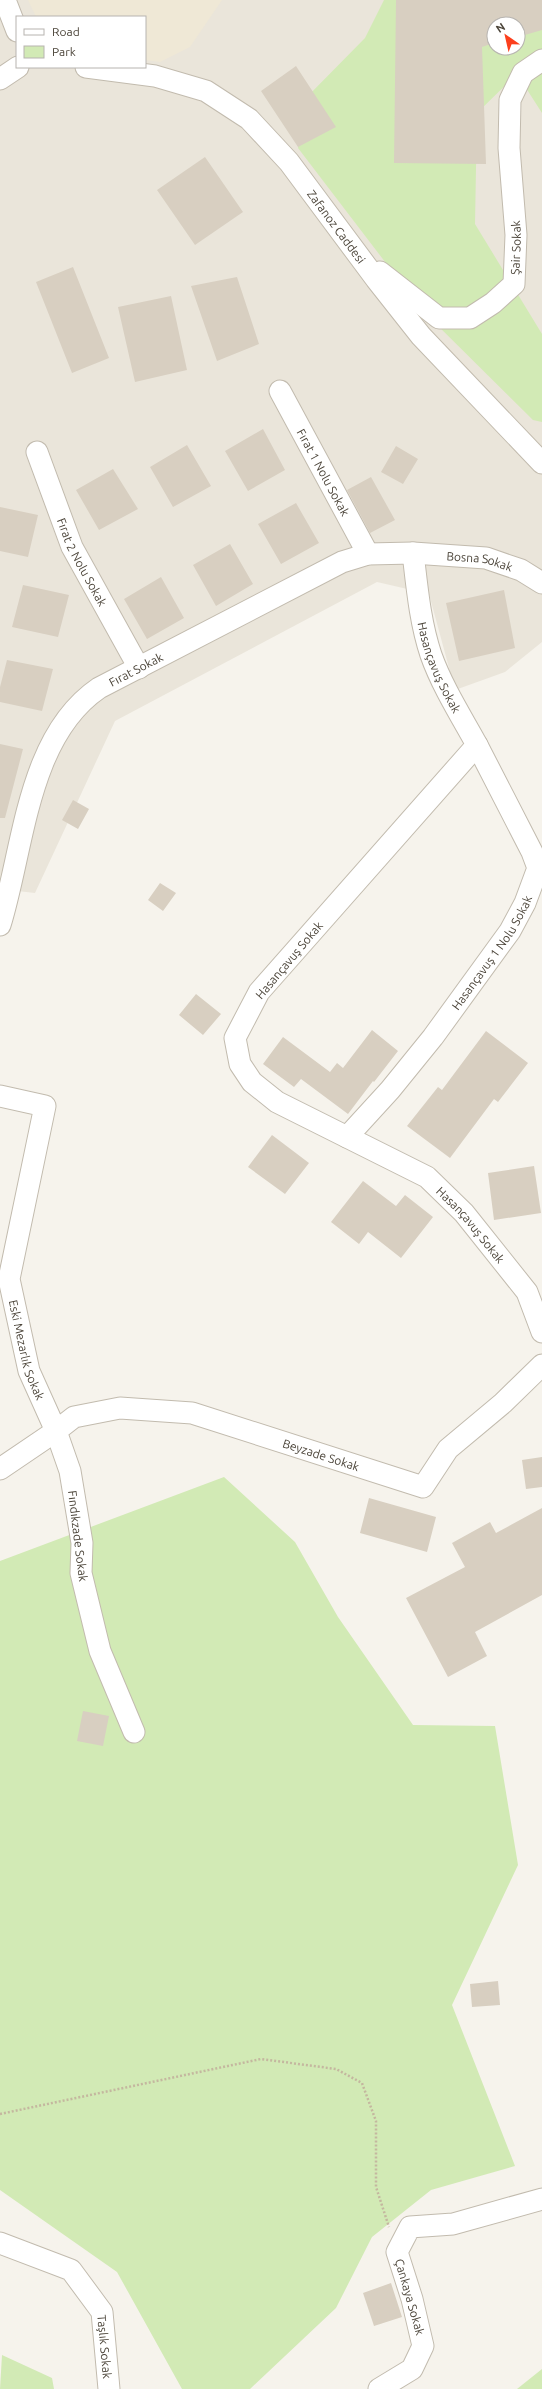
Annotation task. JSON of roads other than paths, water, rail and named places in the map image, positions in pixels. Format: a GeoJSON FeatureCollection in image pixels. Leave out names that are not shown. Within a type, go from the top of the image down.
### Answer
{"type":"FeatureCollection","features":[{"type":"Feature","properties":{"kind":"street"},"geometry":{"type":"LineString","coordinates":[[5,0],[16,28]]}},
{"type":"Feature","properties":{"kind":"street","name":"Şair Sokak"},"geometry":{"type":"LineString","coordinates":[[358,255],[439,318],[470,318],[493,302],[514,284],[516,235],[509,148],[510,100],[523,73],[542,60]]}},
{"type":"Feature","properties":{"kind":"street"},"geometry":{"type":"LineString","coordinates":[[0,79],[16,68]]}},
{"type":"Feature","properties":{"kind":"street","name":"Zafanoz Caddesi"},"geometry":{"type":"LineString","coordinates":[[94,68],[155,76],[206,91],[249,119],[289,162],[358,255],[421,336],[542,463]]}},
{"type":"Feature","properties":{"kind":"street","name":"Fırat 1 Nolu Sokak"},"geometry":{"type":"LineString","coordinates":[[280,391],[368,554]]}},
{"type":"Feature","properties":{"kind":"street","name":"Fırat 2 Nolu Sokak"},"geometry":{"type":"LineString","coordinates":[[37,452],[72,547],[138,668]]}},
{"type":"Feature","properties":{"kind":"street","name":"Fırat Sokak"},"geometry":{"type":"LineString","coordinates":[[0,925],[11,887],[27,809],[55,736],[82,700],[138,668],[342,562],[368,554],[413,553]]}},
{"type":"Feature","properties":{"kind":"street","name":"Bosna Sokak"},"geometry":{"type":"LineString","coordinates":[[413,553],[486,558],[521,570],[542,583]]}},
{"type":"Feature","properties":{"kind":"street","name":"Hasançavuş Sokak"},"geometry":{"type":"LineString","coordinates":[[413,553],[420,613],[431,656],[476,745],[259,992],[235,1038],[240,1064],[252,1082],[278,1102],[427,1177],[464,1212],[527,1292],[542,1332]]}},
{"type":"Feature","properties":{"kind":"street","name":"Hasançavuş 1 Nolu Sokak"},"geometry":{"type":"LineString","coordinates":[[347,1137],[390,1090],[433,1037],[510,931],[525,903],[538,868],[532,852],[476,745]]}},
{"type":"Feature","properties":{"kind":"street","name":"Eski Mezarlık Sokak"},"geometry":{"type":"LineString","coordinates":[[0,1096],[45,1106],[9,1279],[29,1371],[56,1431]]}},
{"type":"Feature","properties":{"kind":"street","name":"Beyzade Sokak"},"geometry":{"type":"LineString","coordinates":[[56,1431],[74,1417],[120,1408],[192,1413],[423,1486],[448,1449],[503,1403],[542,1365]]}},
{"type":"Feature","properties":{"kind":"street"},"geometry":{"type":"LineString","coordinates":[[0,1468],[56,1431]]}},
{"type":"Feature","properties":{"kind":"street","name":"Fındıkzade Sokak"},"geometry":{"type":"LineString","coordinates":[[56,1431],[70,1471],[82,1543],[81,1573],[100,1651],[134,1732]]}},
{"type":"Feature","properties":{"kind":"street","name":"Çankaya Sokak"},"geometry":{"type":"LineString","coordinates":[[379,2389],[412,2369],[423,2346],[412,2299],[397,2252],[410,2227],[453,2224],[542,2199]]}},
{"type":"Feature","properties":{"kind":"street","name":"Taşlık Sokak"},"geometry":{"type":"LineString","coordinates":[[0,2243],[71,2270],[102,2312],[109,2389]]}}]}
